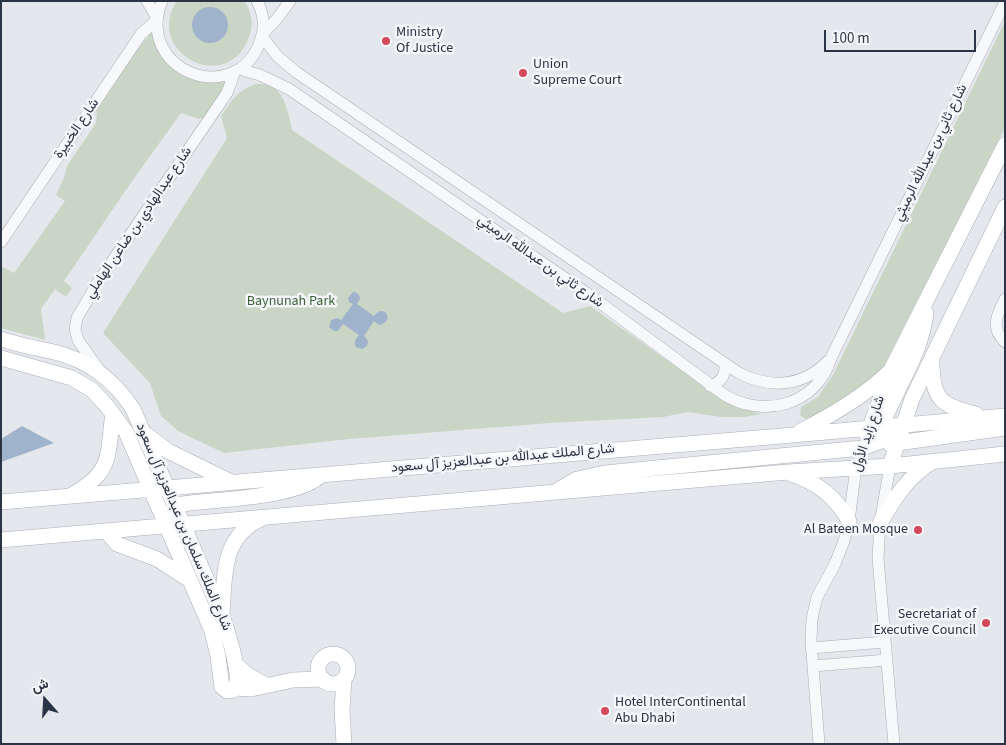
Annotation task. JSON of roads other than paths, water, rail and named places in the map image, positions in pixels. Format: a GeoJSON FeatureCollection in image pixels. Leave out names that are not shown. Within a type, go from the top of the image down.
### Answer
{"type":"FeatureCollection","features":[{"type":"Feature","properties":{"kind":"main road","name":"شارع زايد الأول"},"geometry":{"type":"LineString","coordinates":[[856,467],[862,448],[876,427],[891,370],[1005,145]]}},
{"type":"Feature","properties":{"kind":"main road"},"geometry":{"type":"LineString","coordinates":[[890,466],[912,400],[932,354],[1005,207]]}},
{"type":"Feature","properties":{"kind":"main road"},"geometry":{"type":"LineString","coordinates":[[890,466],[882,458],[877,446],[876,427],[920,342],[925,322],[927,301]]}},
{"type":"Feature","properties":{"kind":"main road","name":"شارع الملك سلمان بن عبدالعزيز آل سعود"},"geometry":{"type":"LineString","coordinates":[[1,339],[79,360],[104,376],[127,399],[143,430],[222,615],[235,664],[236,688],[227,691],[222,687],[217,650],[212,631],[188,580],[126,432],[92,390],[72,378],[1,358]]}},
{"type":"Feature","properties":{"kind":"main road"},"geometry":{"type":"LineString","coordinates":[[932,354],[933,383],[943,401],[955,409],[997,416]]}},
{"type":"Feature","properties":{"kind":"main road"},"geometry":{"type":"LineString","coordinates":[[793,435],[825,419],[855,400],[891,370]]}},
{"type":"Feature","properties":{"kind":"main road"},"geometry":{"type":"LineString","coordinates":[[69,497],[93,480],[102,470],[109,452],[113,415]]}},
{"type":"Feature","properties":{"kind":"main road","name":"شارع الملك عبدالله بن عبدالعزيز آل سعود"},"geometry":{"type":"LineString","coordinates":[[1,502],[997,416]]}},
{"type":"Feature","properties":{"kind":"main road"},"geometry":{"type":"LineString","coordinates":[[856,467],[903,424]]}},
{"type":"Feature","properties":{"kind":"main road"},"geometry":{"type":"LineString","coordinates":[[555,492],[577,479],[605,473],[862,448],[1005,428]]}},
{"type":"Feature","properties":{"kind":"main road"},"geometry":{"type":"LineString","coordinates":[[143,430],[168,451],[230,482]]}},
{"type":"Feature","properties":{"kind":"main road"},"geometry":{"type":"LineString","coordinates":[[1,540],[788,472],[890,466],[1005,454]]}},
{"type":"Feature","properties":{"kind":"main road"},"geometry":{"type":"LineString","coordinates":[[880,523],[909,481],[921,469],[936,460]]}},
{"type":"Feature","properties":{"kind":"main road"},"geometry":{"type":"LineString","coordinates":[[788,472],[800,476],[822,489],[838,504],[849,521]]}},
{"type":"Feature","properties":{"kind":"main road"},"geometry":{"type":"LineString","coordinates":[[166,527],[168,516],[176,507],[183,504],[285,492],[305,485],[322,474]]}},
{"type":"Feature","properties":{"kind":"main road"},"geometry":{"type":"LineString","coordinates":[[222,615],[225,568],[230,549],[243,531],[264,517]]}},
{"type":"Feature","properties":{"kind":"main road"},"geometry":{"type":"LineString","coordinates":[[106,532],[117,544],[158,559],[188,580]]}},
{"type":"Feature","properties":{"kind":"main road"},"geometry":{"type":"LineString","coordinates":[[293,680],[327,655],[337,654],[345,660],[348,670],[344,679],[342,710],[344,744]]}},
{"type":"Feature","properties":{"kind":"main road"},"geometry":{"type":"LineString","coordinates":[[320,662],[319,671],[342,710]]}},
{"type":"Feature","properties":{"kind":"main road"},"geometry":{"type":"LineString","coordinates":[[235,664],[249,676],[266,685]]}},
{"type":"Feature","properties":{"kind":"main road"},"geometry":{"type":"LineString","coordinates":[[236,688],[251,689],[293,680],[324,680],[335,684],[344,679]]}},
{"type":"Feature","properties":{"kind":"street"},"geometry":{"type":"LineString","coordinates":[[147,1],[157,19]]}},
{"type":"Feature","properties":{"kind":"street"},"geometry":{"type":"LineString","coordinates":[[162,1],[157,19],[157,29],[162,47],[172,62],[180,68],[188,73],[207,77],[216,77],[237,70],[253,55],[262,35],[290,1]]}},
{"type":"Feature","properties":{"kind":"street"},"geometry":{"type":"LineString","coordinates":[[257,1],[262,14],[262,35]]}},
{"type":"Feature","properties":{"kind":"street","name":"شارع ثاني بن عبدالله الرميثي"},"geometry":{"type":"LineString","coordinates":[[237,70],[260,75],[289,89],[591,296],[710,386],[746,405],[763,407],[782,405],[799,398],[816,385],[826,370],[1005,2]]}},
{"type":"Feature","properties":{"kind":"street","name":"شارع الخبيرة"},"geometry":{"type":"LineString","coordinates":[[1,242],[140,34],[157,19]]}},
{"type":"Feature","properties":{"kind":"street","name":"شارع ثاني بن عبدالله الرميثي"},"geometry":{"type":"LineString","coordinates":[[262,35],[277,56],[296,72],[739,374],[756,381],[781,385],[809,376],[831,358]]}},
{"type":"Feature","properties":{"kind":"street","name":"شارع عبدالهادي بن ضاعن الهاملي"},"geometry":{"type":"LineString","coordinates":[[104,376],[78,340],[75,329],[77,318],[98,282],[227,93],[237,70]]}},
{"type":"Feature","properties":{"kind":"street"},"geometry":{"type":"LineString","coordinates":[[1005,299],[997,313],[995,323],[997,333],[1005,342]]}},
{"type":"Feature","properties":{"kind":"street"},"geometry":{"type":"LineString","coordinates":[[710,386],[723,378],[725,364]]}},
{"type":"Feature","properties":{"kind":"street"},"geometry":{"type":"LineString","coordinates":[[890,466],[880,523],[879,576],[894,744]]}},
{"type":"Feature","properties":{"kind":"street","name":"شارع زايد الأول"},"geometry":{"type":"LineString","coordinates":[[819,744],[811,630],[814,608],[822,587],[841,551],[849,521],[856,467]]}},
{"type":"Feature","properties":{"kind":"street"},"geometry":{"type":"LineString","coordinates":[[812,648],[886,642]]}},
{"type":"Feature","properties":{"kind":"street"},"geometry":{"type":"LineString","coordinates":[[813,666],[887,660]]}},
{"type":"Feature","properties":{"kind":"water"},"geometry":{"type":"Polygon","coordinates":[[[210,7],[217,8],[223,12],[227,18],[227,32],[223,38],[217,42],[210,43],[203,42],[197,38],[193,32],[192,25],[193,18],[197,12],[203,8],[210,7]]]}},
{"type":"Feature","properties":{"kind":"water"},"geometry":{"type":"Polygon","coordinates":[[[353,292],[357,293],[360,299],[357,304],[374,316],[381,311],[387,314],[388,317],[384,323],[379,325],[374,321],[364,336],[368,341],[367,345],[362,349],[356,347],[355,344],[359,335],[343,324],[338,331],[334,331],[329,327],[331,320],[337,318],[341,320],[353,304],[349,302],[348,298],[353,292]]]}},
{"type":"Feature","properties":{"kind":"water"},"geometry":{"type":"Polygon","coordinates":[[[22,426],[54,443],[1,462],[1,439],[22,426]]]}},
{"type":"Feature","properties":{"kind":"place","name":"Ministry Of Justice"},"geometry":{"type":"Point","coordinates":[386,41]}},
{"type":"Feature","properties":{"kind":"place","name":"Union Supreme Court"},"geometry":{"type":"Point","coordinates":[523,73]}},
{"type":"Feature","properties":{"kind":"place","name":"Al Bateen Mosque"},"geometry":{"type":"Point","coordinates":[918,530]}},
{"type":"Feature","properties":{"kind":"place","name":"Secretariat of Executive Council"},"geometry":{"type":"Point","coordinates":[986,623]}},
{"type":"Feature","properties":{"kind":"place","name":"Hotel InterContinental Abu Dhabi"},"geometry":{"type":"Point","coordinates":[605,711]}},
{"type":"Feature","properties":{"kind":"park label","name":"Baynunah Park"},"geometry":{"type":"Point","coordinates":[291,302]}}]}
